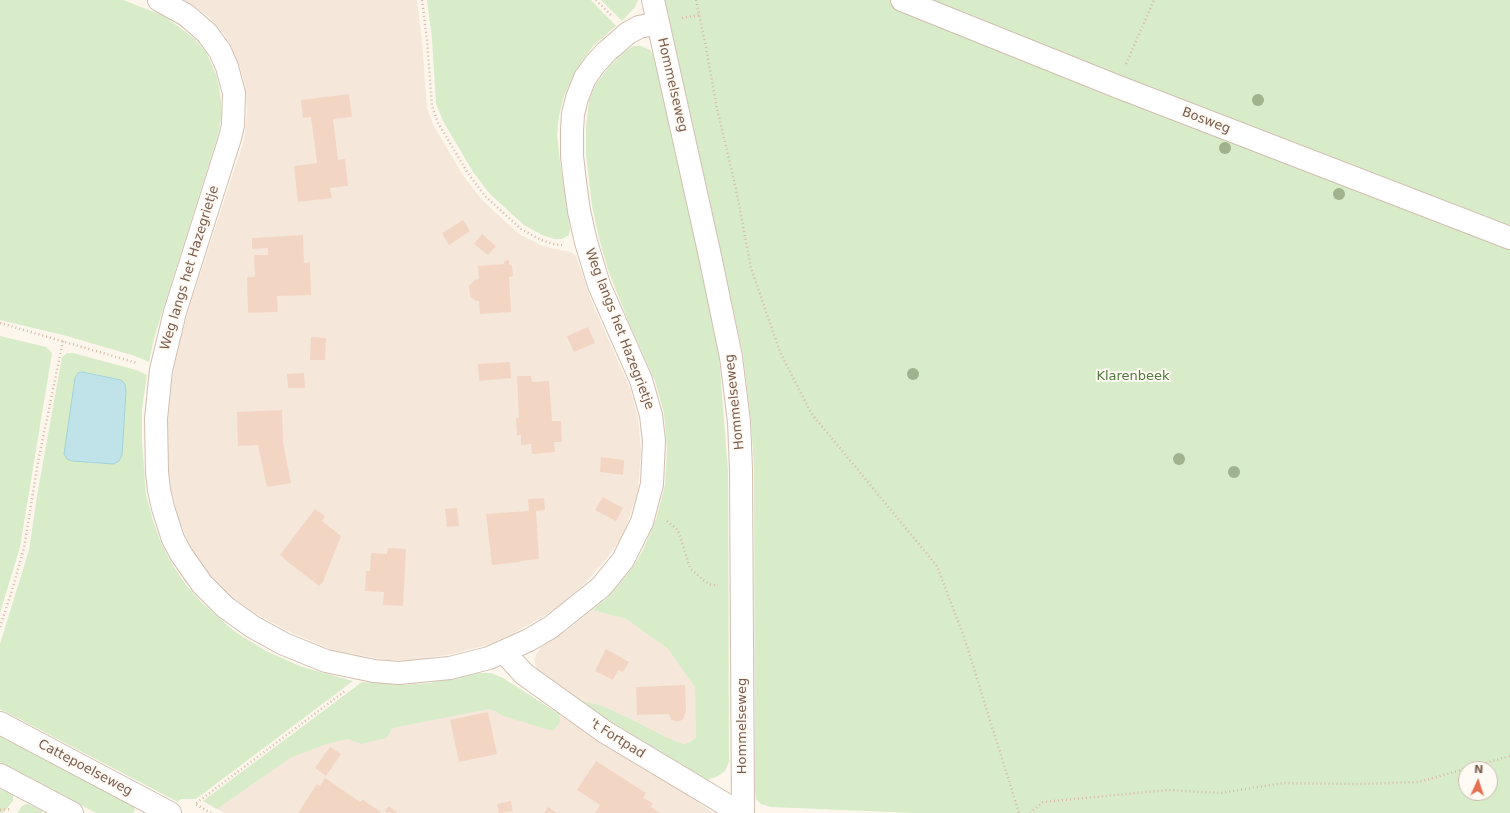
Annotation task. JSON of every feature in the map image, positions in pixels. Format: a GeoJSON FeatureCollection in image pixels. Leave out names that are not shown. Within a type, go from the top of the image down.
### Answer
{"type":"FeatureCollection","features":[{"type":"Feature","properties":{"kind":"street","name":"Weg langs het Hazegrietje"},"geometry":{"type":"LineString","coordinates":[[159,0],[197,24],[207,33],[220,51],[230,74],[234,93],[233,125],[230,138],[175,312],[161,370],[155,446],[159,490],[163,508],[174,539],[181,554],[202,584],[225,607],[253,628],[284,644],[326,661],[374,671],[399,673],[437,670],[471,663],[504,652],[529,640],[551,627],[601,588],[623,560],[635,538],[645,511],[652,484],[654,441],[651,415],[641,380],[599,285],[586,242],[579,211],[572,156],[573,114],[577,98],[585,78],[606,52],[628,33],[639,27],[658,22]]}},
{"type":"Feature","properties":{"kind":"street","name":"Hommelseweg"},"geometry":{"type":"LineString","coordinates":[[653,0],[709,249],[731,357],[739,422],[741,477],[742,813]]}},
{"type":"Feature","properties":{"kind":"street","name":"Bosweg"},"geometry":{"type":"LineString","coordinates":[[902,0],[1116,86],[1510,238]]}},
{"type":"Feature","properties":{"kind":"street","name":"'t Fortpad"},"geometry":{"type":"LineString","coordinates":[[504,652],[524,674],[605,732],[742,813]]}},
{"type":"Feature","properties":{"kind":"street","name":"Cattepoelseweg"},"geometry":{"type":"LineString","coordinates":[[0,723],[166,812]]}},
{"type":"Feature","properties":{"kind":"street"},"geometry":{"type":"LineString","coordinates":[[0,775],[72,813]]}},
{"type":"Feature","properties":{"kind":"path"},"geometry":{"type":"LineString","coordinates":[[422,0],[427,40],[432,106],[438,123],[468,175],[486,197],[521,229],[541,240],[554,244],[572,245],[586,242]]}},
{"type":"Feature","properties":{"kind":"path"},"geometry":{"type":"LineString","coordinates":[[696,0],[716,104],[736,189],[751,268],[780,352],[811,413],[937,566],[964,636],[1019,813]]}},
{"type":"Feature","properties":{"kind":"path"},"geometry":{"type":"LineString","coordinates":[[1116,86],[1154,0]]}},
{"type":"Feature","properties":{"kind":"path"},"geometry":{"type":"LineString","coordinates":[[0,323],[161,370]]}},
{"type":"Feature","properties":{"kind":"path"},"geometry":{"type":"LineString","coordinates":[[0,627],[24,548],[38,462],[63,341]]}},
{"type":"Feature","properties":{"kind":"path"},"geometry":{"type":"LineString","coordinates":[[668,521],[678,530],[690,568],[703,580],[712,585]]}},
{"type":"Feature","properties":{"kind":"path"},"geometry":{"type":"LineString","coordinates":[[211,813],[194,804],[351,686]]}},
{"type":"Feature","properties":{"kind":"path"},"geometry":{"type":"LineString","coordinates":[[1030,813],[1043,802],[1168,790],[1221,793],[1283,783],[1358,784],[1419,782],[1510,756]]}},
{"type":"Feature","properties":{"kind":"path"},"geometry":{"type":"LineString","coordinates":[[0,810],[14,808]]}},
{"type":"Feature","properties":{"kind":"shaded area"},"geometry":{"type":"Polygon","coordinates":[[[184,0],[417,0],[427,108],[434,126],[464,177],[482,200],[519,234],[541,245],[571,252],[576,256],[591,300],[631,391],[638,419],[641,451],[638,491],[624,534],[604,562],[581,587],[562,604],[514,633],[490,644],[453,654],[413,660],[388,660],[334,651],[288,631],[253,612],[231,596],[210,576],[191,548],[179,521],[171,490],[167,461],[168,421],[172,380],[178,347],[191,302],[244,140],[247,112],[245,85],[241,70],[230,44],[223,33],[208,16],[184,0]]]}},
{"type":"Feature","properties":{"kind":"shaded area"},"geometry":{"type":"Polygon","coordinates":[[[592,610],[626,619],[668,649],[693,682],[695,687],[697,724],[696,737],[690,742],[683,744],[603,706],[576,699],[538,673],[534,659],[541,647],[570,628],[592,610]]]}},
{"type":"Feature","properties":{"kind":"shaded area"},"geometry":{"type":"Polygon","coordinates":[[[479,674],[503,679],[689,796],[713,813],[224,813],[203,801],[362,682],[404,685],[434,683],[479,674]]]}},
{"type":"Feature","properties":{"kind":"green space"},"geometry":{"type":"Polygon","coordinates":[[[0,0],[123,0],[164,16],[195,39],[206,52],[216,74],[221,102],[221,118],[218,135],[154,338],[149,362],[135,356],[63,335],[0,320],[0,0]]]}},
{"type":"Feature","properties":{"kind":"green space"},"geometry":{"type":"Polygon","coordinates":[[[427,0],[591,0],[616,26],[594,45],[584,58],[574,74],[564,96],[559,116],[557,135],[570,229],[569,235],[562,239],[554,239],[542,235],[524,225],[490,194],[473,172],[443,121],[436,104],[432,39],[427,0]]]}},
{"type":"Feature","properties":{"kind":"green space"},"geometry":{"type":"Polygon","coordinates":[[[601,0],[638,0],[635,7],[622,21],[601,0]]]}},
{"type":"Feature","properties":{"kind":"green space","name":"Klarenbeek"},"geometry":{"type":"Polygon","coordinates":[[[665,0],[1510,0],[1510,813],[915,813],[771,807],[761,804],[756,799],[755,790],[754,468],[751,420],[743,354],[665,0]]]}},
{"type":"Feature","properties":{"kind":"green space"},"geometry":{"type":"Polygon","coordinates":[[[634,46],[641,46],[650,50],[655,58],[700,259],[719,356],[728,470],[729,762],[725,771],[718,776],[707,780],[694,775],[576,699],[603,706],[683,744],[690,742],[696,737],[695,687],[668,649],[626,619],[592,610],[607,598],[621,582],[642,552],[656,519],[665,485],[667,448],[664,413],[655,381],[629,323],[608,270],[592,206],[586,154],[586,127],[589,101],[596,84],[608,68],[625,51],[634,46]]]}},
{"type":"Feature","properties":{"kind":"green space"},"geometry":{"type":"Polygon","coordinates":[[[0,336],[46,347],[52,353],[20,547],[0,613],[0,336]]]}},
{"type":"Feature","properties":{"kind":"green space"},"geometry":{"type":"Polygon","coordinates":[[[67,353],[73,353],[136,370],[147,375],[142,409],[142,441],[146,494],[153,521],[161,543],[173,566],[186,585],[202,603],[234,631],[266,651],[302,667],[353,681],[196,799],[181,799],[178,802],[0,709],[0,644],[29,550],[37,496],[62,357],[67,353]],[[82,372],[78,373],[75,378],[122,455],[126,391],[125,384],[121,380],[82,372]]]}},
{"type":"Feature","properties":{"kind":"green space"},"geometry":{"type":"Polygon","coordinates":[[[478,673],[491,673],[503,678],[559,714],[560,722],[553,731],[503,716],[488,709],[392,728],[387,738],[361,744],[348,739],[326,744],[290,758],[217,809],[203,801],[362,682],[403,685],[429,683],[478,673]]]}},
{"type":"Feature","properties":{"kind":"green space"},"geometry":{"type":"Polygon","coordinates":[[[0,736],[134,807],[135,810],[133,813],[96,813],[0,762],[0,736]]]}},
{"type":"Feature","properties":{"kind":"green space"},"geometry":{"type":"Polygon","coordinates":[[[0,789],[13,795],[13,801],[3,813],[0,813],[0,789]]]}},
{"type":"Feature","properties":{"kind":"green space"},"geometry":{"type":"Polygon","coordinates":[[[28,804],[43,811],[42,813],[17,813],[23,805],[28,804]]]}},
{"type":"Feature","properties":{"kind":"water"},"geometry":{"type":"Polygon","coordinates":[[[82,372],[121,380],[125,384],[126,391],[122,455],[119,461],[114,464],[72,461],[67,459],[64,454],[75,378],[78,373],[82,372]]]}},
{"type":"Feature","properties":{"kind":"building"},"geometry":{"type":"Polygon","coordinates":[[[349,94],[352,117],[333,119],[338,160],[345,159],[348,186],[330,188],[332,198],[298,202],[294,166],[317,163],[311,117],[303,118],[301,100],[349,94]]]}},
{"type":"Feature","properties":{"kind":"building"},"geometry":{"type":"Polygon","coordinates":[[[463,220],[470,231],[449,245],[442,233],[463,220]]]}},
{"type":"Feature","properties":{"kind":"building"},"geometry":{"type":"Polygon","coordinates":[[[482,234],[496,246],[488,255],[474,244],[482,234]]]}},
{"type":"Feature","properties":{"kind":"building"},"geometry":{"type":"Polygon","coordinates":[[[303,235],[304,263],[310,262],[311,295],[277,296],[278,312],[248,313],[247,277],[255,277],[254,255],[268,255],[268,248],[252,249],[252,238],[303,235]]]}},
{"type":"Feature","properties":{"kind":"building"},"geometry":{"type":"Polygon","coordinates":[[[509,260],[509,264],[512,266],[513,276],[509,277],[511,312],[480,314],[479,301],[476,301],[470,296],[469,286],[475,280],[479,279],[478,266],[504,264],[505,261],[509,260]]]}},
{"type":"Feature","properties":{"kind":"building"},"geometry":{"type":"Polygon","coordinates":[[[588,327],[595,343],[574,352],[567,336],[588,327]]]}},
{"type":"Feature","properties":{"kind":"building"},"geometry":{"type":"Polygon","coordinates":[[[311,337],[326,338],[325,360],[310,360],[311,337]]]}},
{"type":"Feature","properties":{"kind":"building"},"geometry":{"type":"Polygon","coordinates":[[[510,362],[511,378],[479,381],[478,364],[510,362]]]}},
{"type":"Feature","properties":{"kind":"building"},"geometry":{"type":"Polygon","coordinates":[[[304,373],[305,388],[288,388],[287,374],[304,373]]]}},
{"type":"Feature","properties":{"kind":"building"},"geometry":{"type":"Polygon","coordinates":[[[517,376],[531,376],[532,382],[549,381],[552,421],[561,421],[562,442],[554,442],[555,452],[532,454],[531,444],[521,445],[521,435],[517,435],[516,418],[519,418],[517,376]]]}},
{"type":"Feature","properties":{"kind":"building"},"geometry":{"type":"Polygon","coordinates":[[[282,410],[283,443],[291,483],[267,487],[258,445],[238,446],[237,412],[282,410]]]}},
{"type":"Feature","properties":{"kind":"building"},"geometry":{"type":"Polygon","coordinates":[[[601,457],[624,460],[623,475],[600,472],[601,457]]]}},
{"type":"Feature","properties":{"kind":"building"},"geometry":{"type":"Polygon","coordinates":[[[603,497],[623,508],[616,521],[595,510],[603,497]]]}},
{"type":"Feature","properties":{"kind":"building"},"geometry":{"type":"Polygon","coordinates":[[[544,498],[545,510],[536,511],[539,559],[492,565],[486,514],[529,511],[528,499],[544,498]]]}},
{"type":"Feature","properties":{"kind":"building"},"geometry":{"type":"Polygon","coordinates":[[[457,508],[459,526],[447,527],[445,509],[457,508]]]}},
{"type":"Feature","properties":{"kind":"building"},"geometry":{"type":"Polygon","coordinates":[[[315,509],[325,516],[322,521],[341,536],[323,582],[319,586],[280,555],[315,509]]]}},
{"type":"Feature","properties":{"kind":"building"},"geometry":{"type":"Polygon","coordinates":[[[388,548],[406,549],[403,606],[383,605],[384,592],[365,591],[366,571],[370,571],[371,553],[387,554],[388,548]]]}},
{"type":"Feature","properties":{"kind":"building"},"geometry":{"type":"Polygon","coordinates":[[[606,649],[629,662],[623,672],[618,670],[613,680],[595,671],[606,649]]]}},
{"type":"Feature","properties":{"kind":"building"},"geometry":{"type":"Polygon","coordinates":[[[685,685],[686,713],[684,718],[680,721],[674,721],[671,719],[669,714],[637,715],[636,687],[685,685]]]}},
{"type":"Feature","properties":{"kind":"building"},"geometry":{"type":"Polygon","coordinates":[[[488,712],[497,754],[459,762],[450,720],[488,712]]]}},
{"type":"Feature","properties":{"kind":"building"},"geometry":{"type":"Polygon","coordinates":[[[330,747],[341,754],[326,776],[315,768],[330,747]]]}},
{"type":"Feature","properties":{"kind":"building"},"geometry":{"type":"Polygon","coordinates":[[[596,761],[646,793],[643,798],[653,803],[651,807],[660,813],[595,813],[600,805],[577,790],[596,761]]]}},
{"type":"Feature","properties":{"kind":"building"},"geometry":{"type":"Polygon","coordinates":[[[325,778],[360,802],[363,800],[381,812],[298,813],[317,784],[320,786],[325,778]]]}},
{"type":"Feature","properties":{"kind":"building"},"geometry":{"type":"Polygon","coordinates":[[[511,801],[513,811],[499,813],[497,804],[511,801]]]}},
{"type":"Feature","properties":{"kind":"building"},"geometry":{"type":"Polygon","coordinates":[[[388,806],[397,812],[385,812],[388,806]]]}},
{"type":"Feature","properties":{"kind":"building"},"geometry":{"type":"Polygon","coordinates":[[[548,807],[557,813],[544,813],[548,807]]]}}]}
